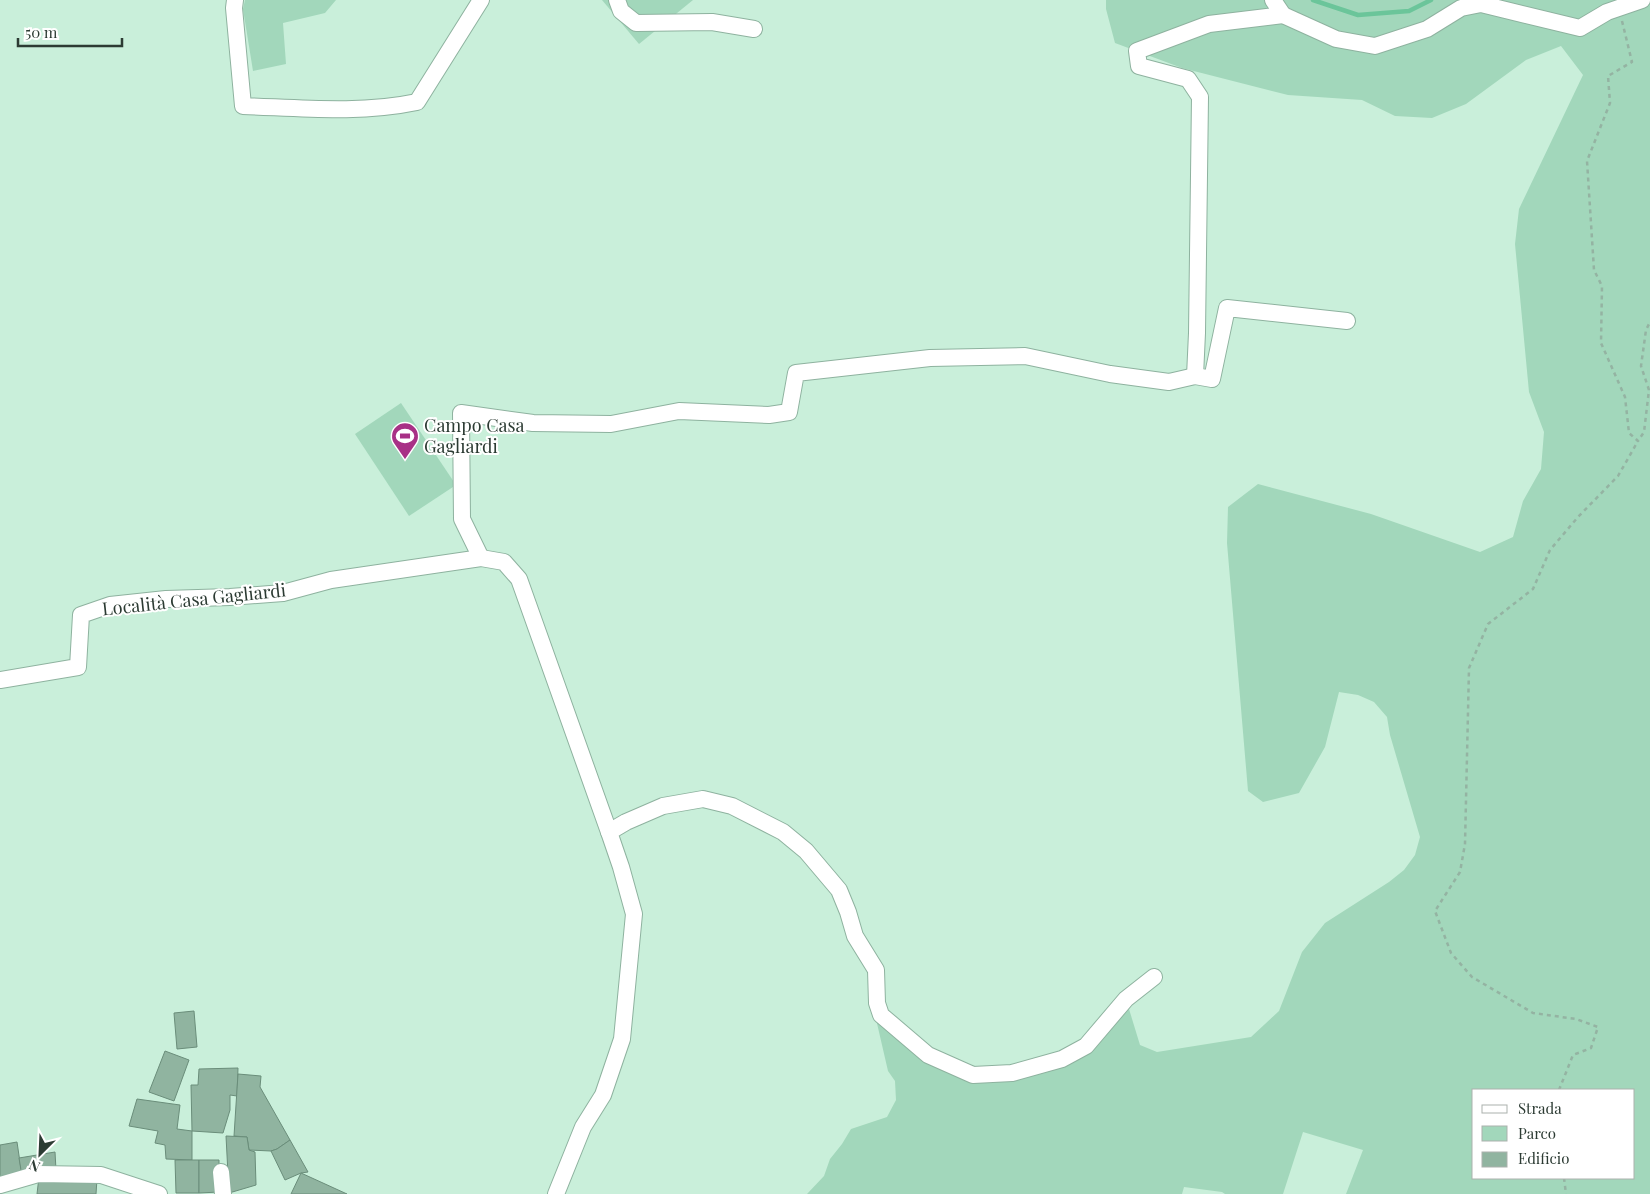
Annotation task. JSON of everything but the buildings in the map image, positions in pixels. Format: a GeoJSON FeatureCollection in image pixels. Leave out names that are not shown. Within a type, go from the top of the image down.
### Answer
{"type":"FeatureCollection","features":[{"type":"Feature","properties":{"kind":"street"},"geometry":{"type":"LineString","coordinates":[[236,0],[234,8],[243,106],[342,109],[395,106],[417,102],[481,0]]}},
{"type":"Feature","properties":{"kind":"street"},"geometry":{"type":"LineString","coordinates":[[617,0],[622,10],[636,23],[712,22],[754,29]]}},
{"type":"Feature","properties":{"kind":"street"},"geometry":{"type":"LineString","coordinates":[[1273,0],[1283,15]]}},
{"type":"Feature","properties":{"kind":"street"},"geometry":{"type":"LineString","coordinates":[[1195,376],[1198,333],[1200,97],[1188,79],[1139,66],[1137,51],[1209,24],[1283,15],[1336,39],[1375,46],[1427,29],[1461,8],[1481,4],[1580,28],[1607,12],[1644,2]]}},
{"type":"Feature","properties":{"kind":"street"},"geometry":{"type":"LineString","coordinates":[[481,558],[462,519],[461,413],[533,423],[611,424],[679,411],[769,415],[789,412],[796,373],[930,358],[1024,356],[1110,374],[1169,382],[1195,376],[1212,379],[1227,308],[1347,321]]}},
{"type":"Feature","properties":{"kind":"street","name":"Località Casa Gagliardi"},"geometry":{"type":"LineString","coordinates":[[0,680],[78,667],[81,614],[110,605],[166,599],[230,597],[283,592],[331,580],[481,558],[504,562],[519,579],[609,832]]}},
{"type":"Feature","properties":{"kind":"street"},"geometry":{"type":"LineString","coordinates":[[556,1194],[583,1126],[603,1096],[622,1039],[634,914],[609,832],[626,822],[664,806],[703,799],[732,806],[783,832],[806,851],[839,890],[855,936],[876,970],[877,1003],[881,1016],[928,1054],[973,1075],[1012,1073],[1062,1059],[1086,1046],[1126,999],[1154,977]]}},
{"type":"Feature","properties":{"kind":"street"},"geometry":{"type":"LineString","coordinates":[[222,1172],[223,1194]]}},
{"type":"Feature","properties":{"kind":"street"},"geometry":{"type":"LineString","coordinates":[[6,1187],[38,1174],[101,1175],[159,1194]]}},
{"type":"Feature","properties":{"kind":"path"},"geometry":{"type":"LineString","coordinates":[[1619,8],[1632,62],[1608,76],[1610,103],[1587,161],[1594,270],[1602,286],[1600,343],[1625,397],[1629,433],[1638,441]]}},
{"type":"Feature","properties":{"kind":"path"},"geometry":{"type":"LineString","coordinates":[[1559,1089],[1573,1055],[1591,1048],[1598,1027],[1576,1019],[1532,1013],[1472,977],[1451,953],[1435,911],[1460,872],[1465,844],[1469,668],[1488,624],[1533,589],[1550,550],[1578,517],[1618,476],[1644,432],[1649,390],[1642,366],[1646,330],[1650,322]]}},
{"type":"Feature","properties":{"kind":"path"},"geometry":{"type":"LineString","coordinates":[[1564,1179],[1566,1194]]}},
{"type":"Feature","properties":{"kind":"green space"},"geometry":{"type":"Polygon","coordinates":[[[245,0],[336,0],[325,13],[283,23],[286,64],[253,71],[243,9],[245,0]]]}},
{"type":"Feature","properties":{"kind":"green space"},"geometry":{"type":"Polygon","coordinates":[[[602,0],[693,0],[639,44],[602,0]]]}},
{"type":"Feature","properties":{"kind":"green space"},"geometry":{"type":"Polygon","coordinates":[[[1106,0],[1650,0],[1650,1194],[1346,1194],[1363,1150],[1303,1132],[1283,1194],[1225,1194],[1184,1187],[1182,1194],[807,1194],[824,1176],[830,1159],[851,1129],[887,1117],[896,1100],[895,1081],[888,1071],[876,1019],[968,1080],[1088,1053],[1129,1009],[1140,1045],[1157,1052],[1251,1037],[1279,1011],[1302,952],[1325,923],[1389,882],[1404,870],[1415,855],[1420,837],[1390,735],[1387,717],[1374,702],[1358,695],[1339,692],[1325,747],[1299,793],[1263,802],[1248,791],[1227,543],[1228,507],[1258,484],[1371,514],[1480,552],[1513,537],[1523,501],[1541,469],[1544,432],[1529,392],[1515,244],[1519,209],[1583,75],[1561,46],[1526,60],[1466,104],[1432,118],[1395,116],[1362,100],[1288,95],[1182,68],[1115,43],[1106,9],[1106,0]]]}},
{"type":"Feature","properties":{"kind":"green space","name":"Campo Casa Gagliardi"},"geometry":{"type":"Polygon","coordinates":[[[401,403],[456,485],[409,516],[355,434],[401,403]]]}},
{"type":"Feature","properties":{"kind":"waterway"},"geometry":{"type":"LineString","coordinates":[[1313,0],[1358,15],[1409,11],[1431,0]]}},
{"type":"Feature","properties":{"kind":"place","name":"Campo Casa Gagliardi"},"geometry":{"type":"Point","coordinates":[405,460]}}]}
